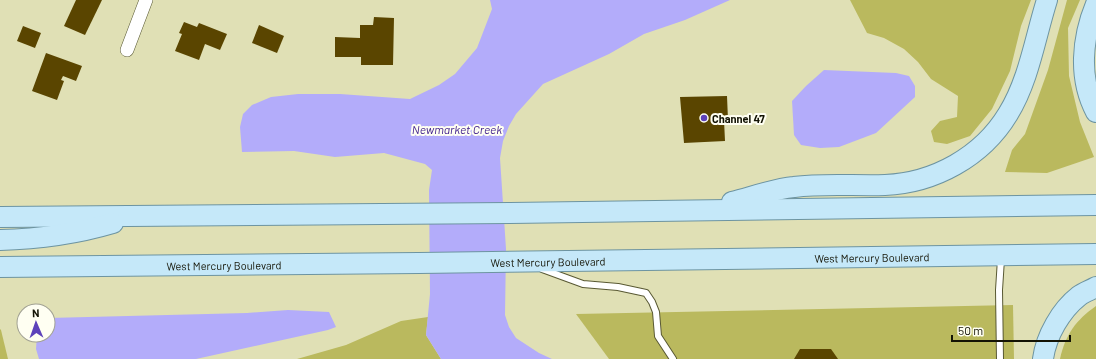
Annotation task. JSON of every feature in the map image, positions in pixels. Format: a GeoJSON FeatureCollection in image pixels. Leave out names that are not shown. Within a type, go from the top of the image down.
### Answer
{"type":"FeatureCollection","features":[{"type":"Feature","properties":{"kind":"main road"},"geometry":{"type":"LineString","coordinates":[[697,210],[793,187],[886,185],[925,179],[949,169],[970,156],[990,139],[1008,114],[1020,89],[1031,58],[1047,0]]}},
{"type":"Feature","properties":{"kind":"main road"},"geometry":{"type":"LineString","coordinates":[[1096,4],[1090,19],[1084,42],[1084,65],[1086,86],[1096,112]]}},
{"type":"Feature","properties":{"kind":"main road"},"geometry":{"type":"LineString","coordinates":[[0,217],[419,214],[1096,206]]}},
{"type":"Feature","properties":{"kind":"main road"},"geometry":{"type":"LineString","coordinates":[[0,240],[37,239],[85,231],[136,216]]}},
{"type":"Feature","properties":{"kind":"main road","name":"West Mercury Boulevard"},"geometry":{"type":"LineString","coordinates":[[0,267],[419,264],[1096,254]]}},
{"type":"Feature","properties":{"kind":"main road"},"geometry":{"type":"LineString","coordinates":[[1043,359],[1044,347],[1059,318],[1080,295],[1096,287]]}},
{"type":"Feature","properties":{"kind":"street"},"geometry":{"type":"LineString","coordinates":[[127,50],[146,0]]}},
{"type":"Feature","properties":{"kind":"lane"},"geometry":{"type":"LineString","coordinates":[[1000,359],[1001,345],[999,290],[1001,256]]}},
{"type":"Feature","properties":{"kind":"lane"},"geometry":{"type":"LineString","coordinates":[[517,262],[584,284],[618,287],[646,293],[656,312],[658,336],[673,359]]}},
{"type":"Feature","properties":{"kind":"shaded area"},"geometry":{"type":"Polygon","coordinates":[[[850,0],[1031,0],[1021,26],[1010,71],[992,109],[970,136],[947,144],[934,142],[931,131],[940,121],[957,117],[958,96],[931,79],[918,62],[904,49],[884,38],[867,33],[850,0]]]}},
{"type":"Feature","properties":{"kind":"shaded area"},"geometry":{"type":"Polygon","coordinates":[[[1067,0],[1080,0],[1068,28],[1069,76],[1080,122],[1094,157],[1047,173],[1005,172],[1012,150],[1025,134],[1048,70],[1067,0]]]}},
{"type":"Feature","properties":{"kind":"shaded area"},"geometry":{"type":"Polygon","coordinates":[[[1013,305],[1014,359],[609,359],[576,314],[1013,305]]]}},
{"type":"Feature","properties":{"kind":"shaded area"},"geometry":{"type":"Polygon","coordinates":[[[1096,306],[1096,359],[1060,359],[1068,335],[1072,329],[1089,311],[1096,306]]]}},
{"type":"Feature","properties":{"kind":"shaded area"},"geometry":{"type":"Polygon","coordinates":[[[428,317],[426,335],[441,359],[297,359],[346,345],[401,321],[428,317]]]}},
{"type":"Feature","properties":{"kind":"shaded area"},"geometry":{"type":"Polygon","coordinates":[[[0,329],[1,330],[8,359],[0,359],[0,329]]]}},
{"type":"Feature","properties":{"kind":"water","name":"Newmarket Creek"},"geometry":{"type":"Polygon","coordinates":[[[490,0],[730,0],[685,20],[644,34],[609,54],[543,84],[516,114],[509,126],[503,141],[500,158],[506,249],[505,315],[509,327],[516,338],[539,353],[552,359],[441,359],[426,335],[430,294],[429,190],[432,170],[425,164],[384,153],[335,157],[294,151],[242,152],[240,127],[243,114],[252,105],[271,97],[298,94],[340,94],[410,99],[439,85],[455,74],[477,48],[492,9],[490,0]]]}},
{"type":"Feature","properties":{"kind":"water"},"geometry":{"type":"Polygon","coordinates":[[[824,70],[896,73],[909,76],[915,86],[915,97],[876,133],[839,147],[820,148],[801,145],[794,135],[792,101],[824,70]]]}},
{"type":"Feature","properties":{"kind":"water"},"geometry":{"type":"Polygon","coordinates":[[[288,310],[329,312],[336,327],[196,359],[39,359],[36,349],[36,343],[56,343],[56,318],[247,313],[288,310]]]}},
{"type":"Feature","properties":{"kind":"building"},"geometry":{"type":"Polygon","coordinates":[[[76,0],[102,0],[85,35],[64,26],[76,0]]]}},
{"type":"Feature","properties":{"kind":"building"},"geometry":{"type":"Polygon","coordinates":[[[374,17],[394,18],[393,65],[361,65],[361,57],[335,57],[335,37],[360,38],[360,25],[373,25],[374,17]]]}},
{"type":"Feature","properties":{"kind":"building"},"geometry":{"type":"Polygon","coordinates":[[[184,22],[197,27],[199,23],[227,34],[220,50],[205,44],[199,60],[175,51],[182,34],[179,33],[184,22]]]}},
{"type":"Feature","properties":{"kind":"building"},"geometry":{"type":"Polygon","coordinates":[[[259,25],[284,36],[277,53],[252,43],[259,25]]]}},
{"type":"Feature","properties":{"kind":"building"},"geometry":{"type":"Polygon","coordinates":[[[23,26],[41,33],[35,48],[17,41],[23,26]]]}},
{"type":"Feature","properties":{"kind":"building"},"geometry":{"type":"Polygon","coordinates":[[[46,53],[82,66],[76,81],[63,76],[61,80],[64,81],[57,100],[32,91],[46,53]]]}},
{"type":"Feature","properties":{"kind":"building","name":"Channel 47"},"geometry":{"type":"Polygon","coordinates":[[[727,96],[728,120],[724,120],[725,141],[684,143],[680,97],[727,96]]]}},
{"type":"Feature","properties":{"kind":"building"},"geometry":{"type":"Polygon","coordinates":[[[800,349],[831,349],[838,359],[794,359],[800,349]]]}},
{"type":"Feature","properties":{"kind":"place","name":"Channel 47"},"geometry":{"type":"Point","coordinates":[704,118]}}]}
